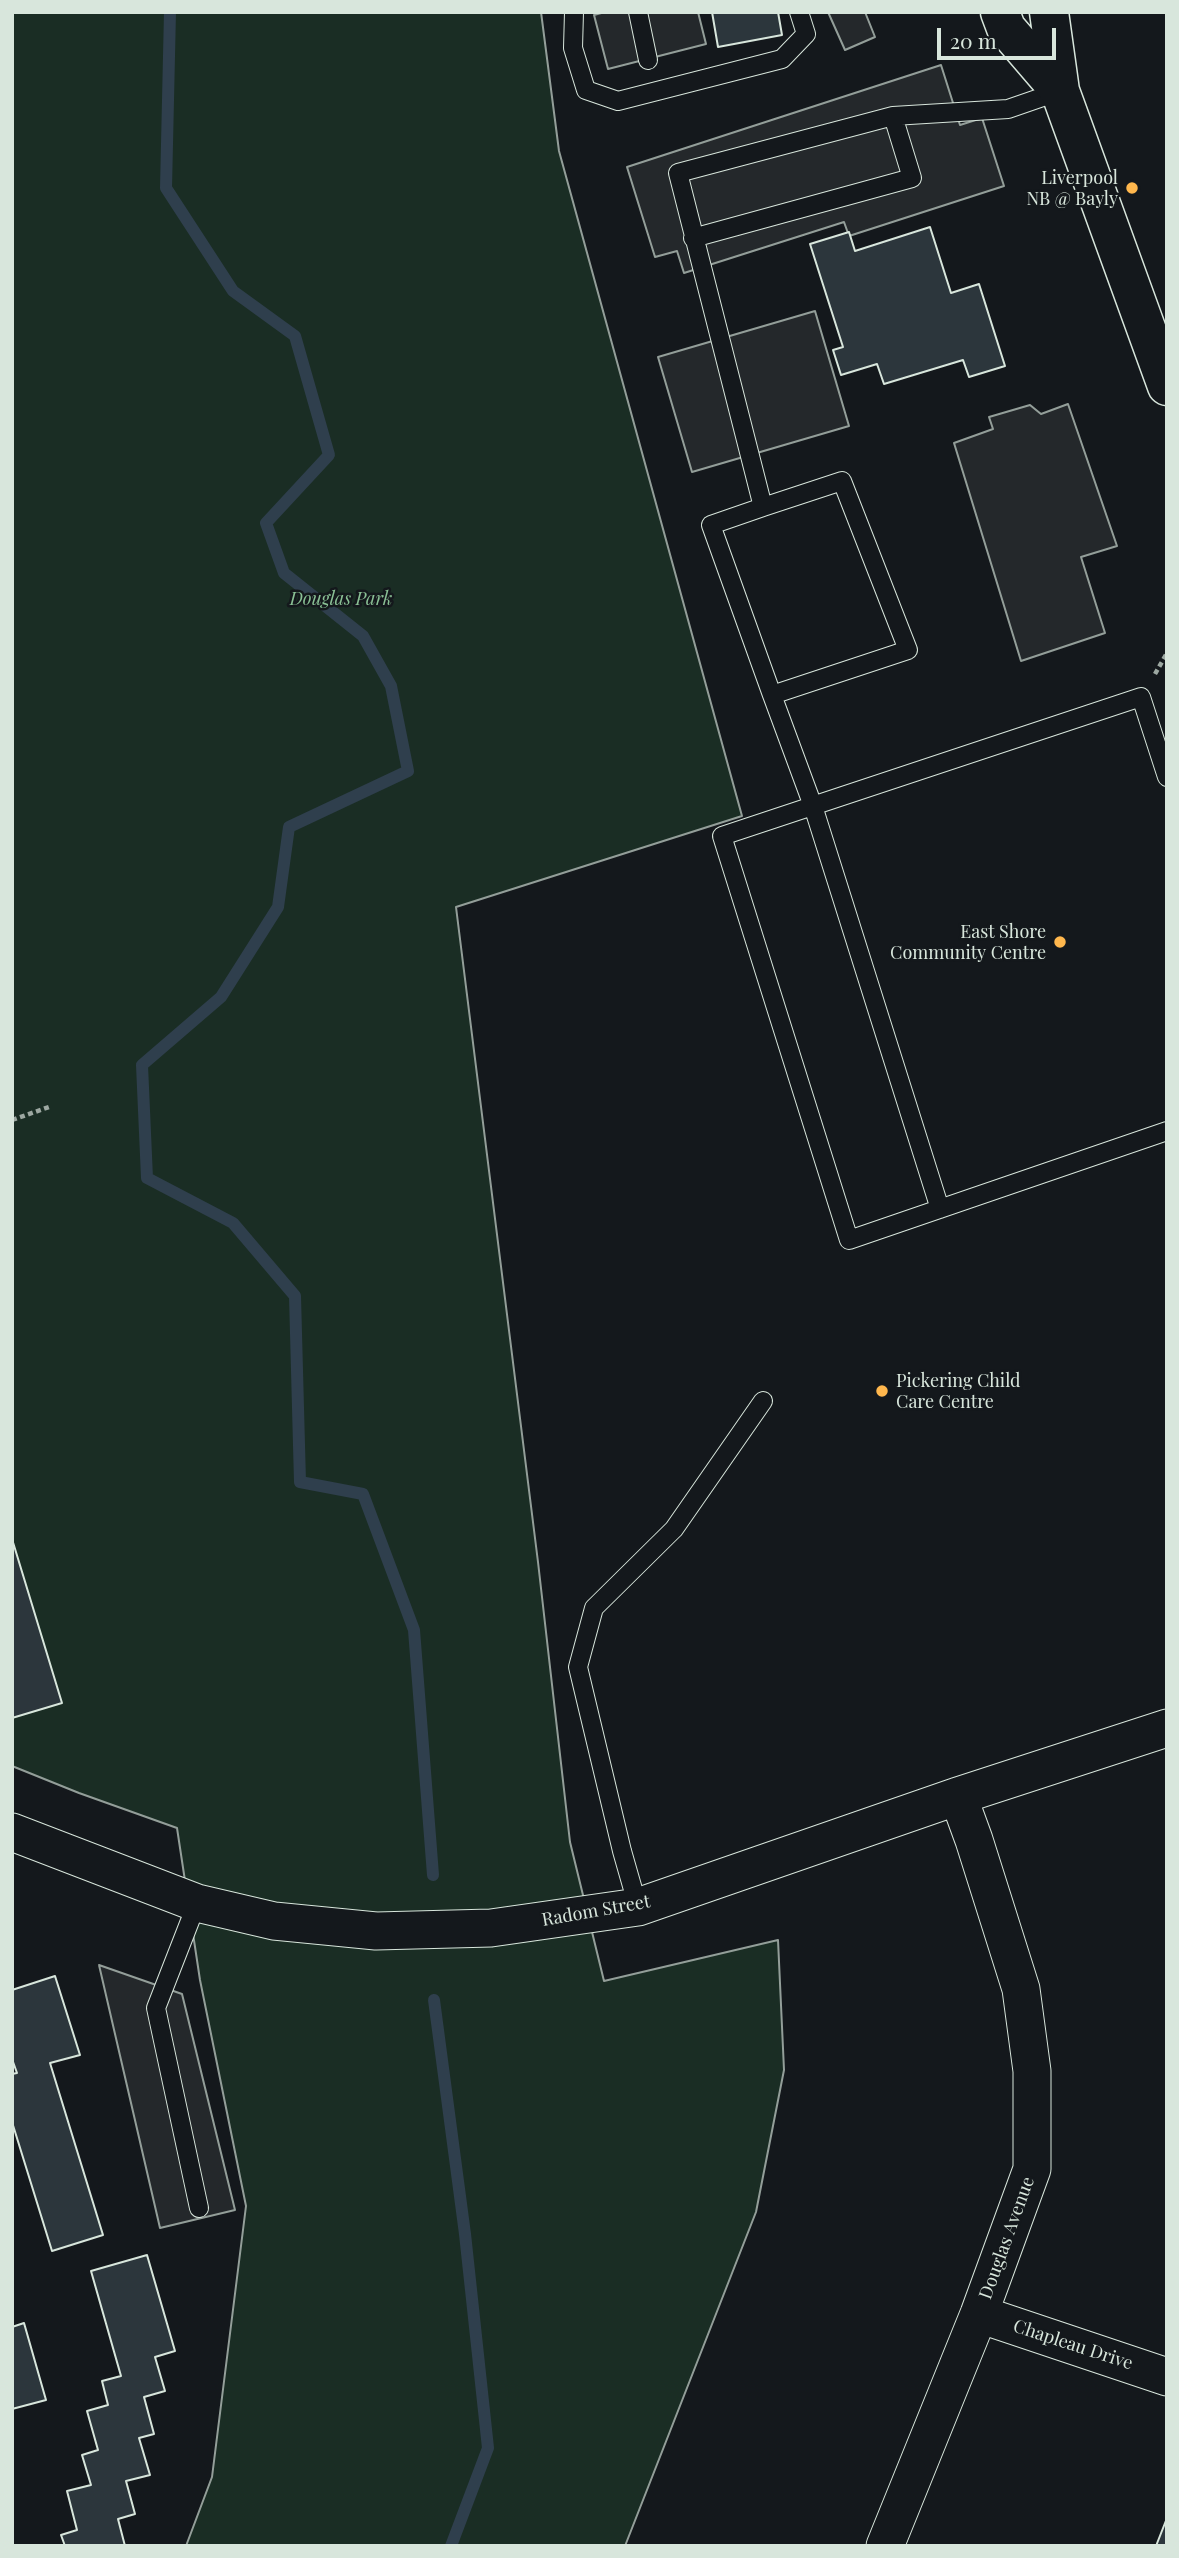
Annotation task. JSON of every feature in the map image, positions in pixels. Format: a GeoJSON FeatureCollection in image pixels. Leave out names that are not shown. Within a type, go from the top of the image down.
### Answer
{"type":"FeatureCollection","features":[{"type":"Feature","properties":{"kind":"street"},"geometry":{"type":"LineString","coordinates":[[1000,12],[1006,28],[1060,91]]}},
{"type":"Feature","properties":{"kind":"street"},"geometry":{"type":"LineString","coordinates":[[1049,12],[1060,91],[1167,386]]}},
{"type":"Feature","properties":{"kind":"street","name":"Radom Street"},"geometry":{"type":"LineString","coordinates":[[12,1832],[197,1903],[274,1921],[376,1931],[491,1928],[638,1907],[958,1796],[1167,1728]]}},
{"type":"Feature","properties":{"kind":"street","name":"Douglas Avenue"},"geometry":{"type":"LineString","coordinates":[[885,2546],[979,2314],[1032,2169],[1032,2071],[1021,1989],[958,1796]]}},
{"type":"Feature","properties":{"kind":"street","name":"Chapleau Drive"},"geometry":{"type":"LineString","coordinates":[[979,2314],[1167,2377]]}},
{"type":"Feature","properties":{"kind":"lane"},"geometry":{"type":"LineString","coordinates":[[574,12],[573,48],[586,90],[618,101],[782,60],[806,34],[799,12]]}},
{"type":"Feature","properties":{"kind":"lane"},"geometry":{"type":"LineString","coordinates":[[638,12],[648,60]]}},
{"type":"Feature","properties":{"kind":"lane"},"geometry":{"type":"LineString","coordinates":[[763,507],[678,173],[893,116],[1008,109],[1060,91]]}},
{"type":"Feature","properties":{"kind":"lane"},"geometry":{"type":"LineString","coordinates":[[694,238],[912,178],[893,116]]}},
{"type":"Feature","properties":{"kind":"lane"},"geometry":{"type":"LineString","coordinates":[[772,695],[908,650],[842,481],[711,525],[772,695],[813,806],[940,1209]]}},
{"type":"Feature","properties":{"kind":"lane"},"geometry":{"type":"LineString","coordinates":[[1167,778],[1141,697],[722,836],[849,1240],[1167,1131]]}},
{"type":"Feature","properties":{"kind":"lane"},"geometry":{"type":"LineString","coordinates":[[638,1907],[578,1667],[594,1608],[674,1529],[763,1401]]}},
{"type":"Feature","properties":{"kind":"lane"},"geometry":{"type":"LineString","coordinates":[[197,1903],[156,2008],[199,2208]]}},
{"type":"Feature","properties":{"kind":"path"},"geometry":{"type":"LineString","coordinates":[[12,1120],[49,1107]]}},
{"type":"Feature","properties":{"kind":"green space","name":"Douglas Park"},"geometry":{"type":"Polygon","coordinates":[[[12,12],[541,12],[559,151],[742,816],[456,907],[538,1562],[570,1842],[604,1981],[778,1940],[784,2070],[756,2212],[625,2546],[186,2546],[212,2477],[246,2206],[200,1980],[177,1828],[12,1766],[12,12]]]}},
{"type":"Feature","properties":{"kind":"shaded area"},"geometry":{"type":"Polygon","coordinates":[[[605,12],[698,12],[706,44],[608,69],[594,15],[605,12]]]}},
{"type":"Feature","properties":{"kind":"shaded area"},"geometry":{"type":"Polygon","coordinates":[[[828,12],[865,12],[875,37],[845,50],[828,12]]]}},
{"type":"Feature","properties":{"kind":"shaded area"},"geometry":{"type":"Polygon","coordinates":[[[941,65],[960,125],[982,118],[1004,186],[849,236],[844,222],[684,273],[677,251],[655,257],[627,167],[941,65]]]}},
{"type":"Feature","properties":{"kind":"shaded area"},"geometry":{"type":"Polygon","coordinates":[[[815,311],[849,426],[692,472],[658,357],[815,311]]]}},
{"type":"Feature","properties":{"kind":"shaded area"},"geometry":{"type":"Polygon","coordinates":[[[1068,404],[1117,546],[1081,557],[1105,633],[1021,661],[954,443],[993,429],[989,417],[1030,405],[1041,414],[1068,404]]]}},
{"type":"Feature","properties":{"kind":"shaded area"},"geometry":{"type":"Polygon","coordinates":[[[99,1965],[182,1994],[235,2210],[160,2228],[99,1965]]]}},
{"type":"Feature","properties":{"kind":"building"},"geometry":{"type":"Polygon","coordinates":[[[712,12],[778,12],[782,35],[718,47],[712,12]]]}},
{"type":"Feature","properties":{"kind":"building"},"geometry":{"type":"Polygon","coordinates":[[[930,227],[951,293],[979,284],[1005,366],[969,377],[963,360],[884,384],[877,364],[841,375],[833,350],[843,347],[810,244],[849,232],[855,251],[930,227]]]}},
{"type":"Feature","properties":{"kind":"building"},"geometry":{"type":"Polygon","coordinates":[[[12,1539],[62,1703],[12,1718],[12,1539]]]}},
{"type":"Feature","properties":{"kind":"building"},"geometry":{"type":"Polygon","coordinates":[[[55,1976],[80,2055],[50,2063],[103,2235],[52,2251],[12,2122],[12,2074],[17,2073],[12,2059],[12,1990],[55,1976]]]}},
{"type":"Feature","properties":{"kind":"building"},"geometry":{"type":"Polygon","coordinates":[[[147,2255],[175,2351],[155,2357],[165,2391],[144,2397],[154,2434],[139,2438],[150,2475],[126,2481],[135,2514],[118,2519],[125,2546],[65,2546],[61,2535],[77,2530],[67,2491],[91,2485],[82,2455],[98,2450],[87,2411],[108,2405],[102,2381],[121,2376],[91,2271],[147,2255]]]}},
{"type":"Feature","properties":{"kind":"building"},"geometry":{"type":"Polygon","coordinates":[[[24,2323],[46,2400],[12,2409],[12,2327],[24,2323]]]}},
{"type":"Feature","properties":{"kind":"building"},"geometry":{"type":"Polygon","coordinates":[[[1167,2518],[1167,2546],[1156,2546],[1167,2518]]]}},
{"type":"Feature","properties":{"kind":"waterway"},"geometry":{"type":"LineString","coordinates":[[170,12],[166,188],[233,291],[295,336],[329,455],[266,523],[284,573],[363,636],[391,686],[408,771],[289,827],[278,907],[221,997],[142,1065],[147,1178],[233,1223],[295,1296],[300,1482],[363,1494],[414,1630],[433,1875]]}},
{"type":"Feature","properties":{"kind":"waterway"},"geometry":{"type":"LineString","coordinates":[[434,2000],[465,2234],[488,2448],[451,2546]]}},
{"type":"Feature","properties":{"kind":"place","name":"Liverpool NB @ Bayly"},"geometry":{"type":"Point","coordinates":[1132,188]}},
{"type":"Feature","properties":{"kind":"place","name":"East Shore Community Centre"},"geometry":{"type":"Point","coordinates":[1060,942]}},
{"type":"Feature","properties":{"kind":"place","name":"Pickering Child Care Centre"},"geometry":{"type":"Point","coordinates":[882,1391]}}]}
